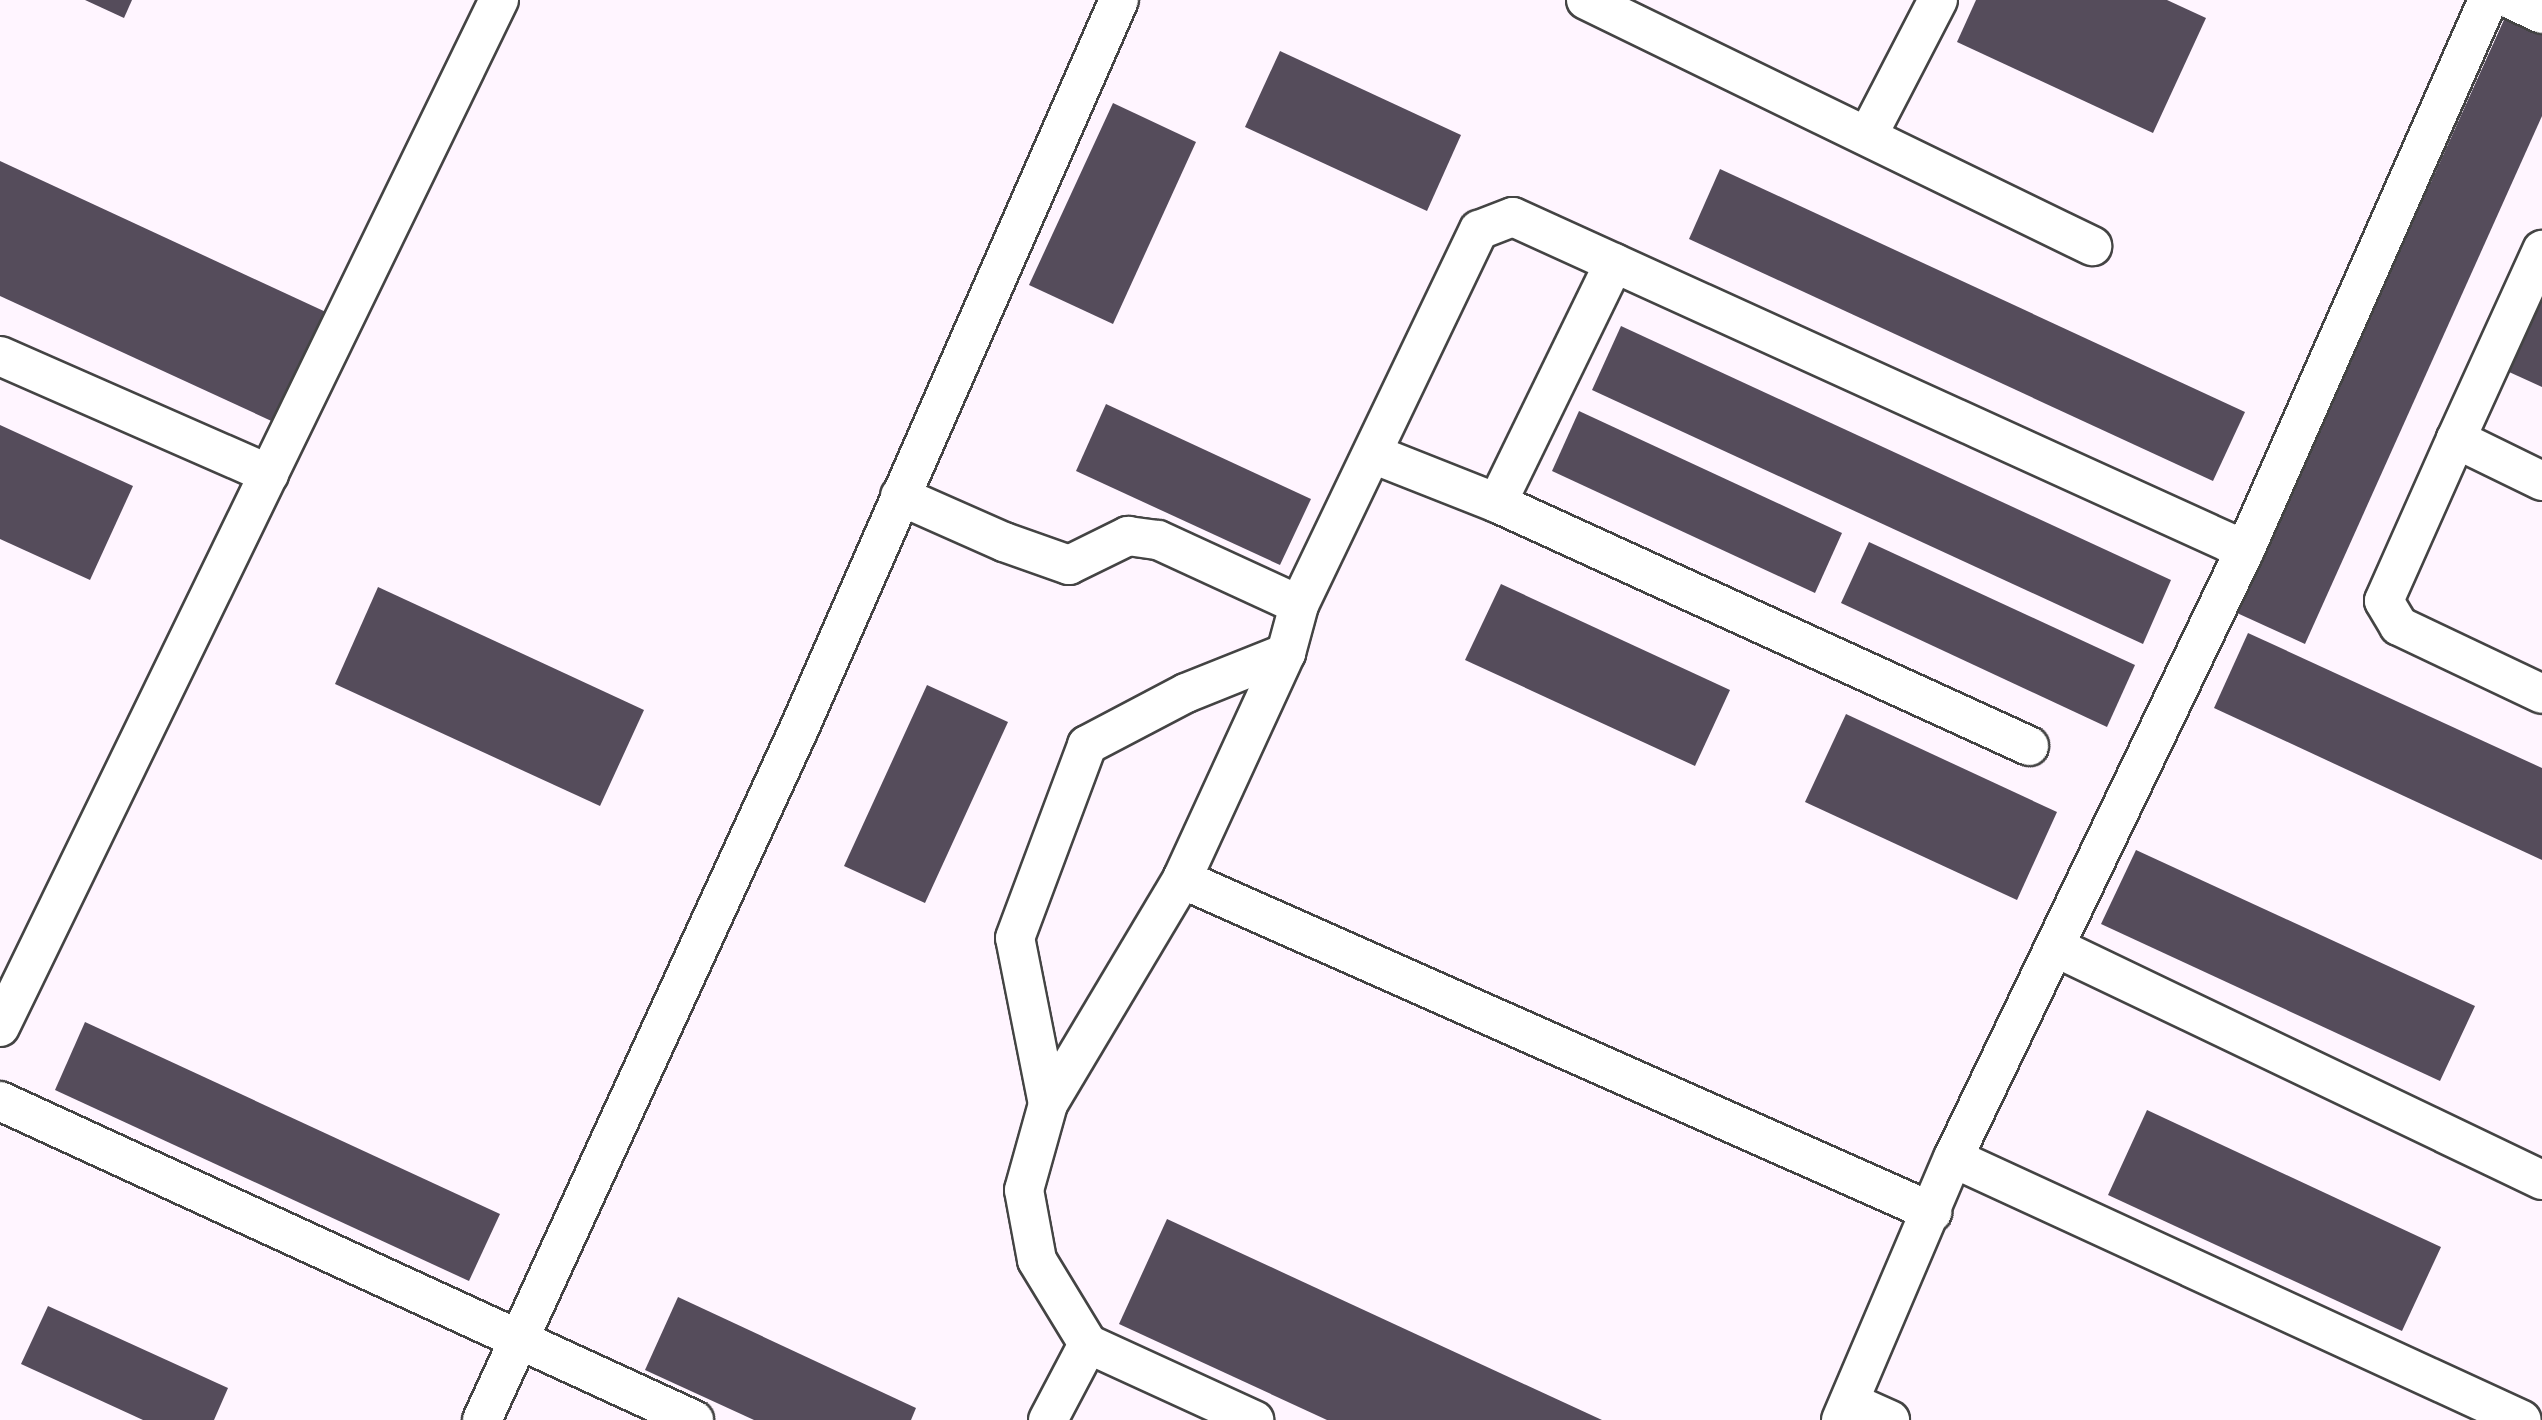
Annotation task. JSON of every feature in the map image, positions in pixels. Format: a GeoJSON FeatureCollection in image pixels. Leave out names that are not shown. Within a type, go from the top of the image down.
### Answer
{"type":"FeatureCollection","features":[{"type":"Feature","properties":{"kind":"lane"},"geometry":{"type":"LineString","coordinates":[[0,1027],[499,0]]}},
{"type":"Feature","properties":{"kind":"lane"},"geometry":{"type":"LineString","coordinates":[[482,1420],[900,496],[1119,0]]}},
{"type":"Feature","properties":{"kind":"lane"},"geometry":{"type":"LineString","coordinates":[[1586,0],[2092,246]]}},
{"type":"Feature","properties":{"kind":"lane"},"geometry":{"type":"LineString","coordinates":[[1868,135],[1938,0]]}},
{"type":"Feature","properties":{"kind":"lane"},"geometry":{"type":"LineString","coordinates":[[1890,1420],[1846,1411],[1953,1158],[2245,550],[2488,0]]}},
{"type":"Feature","properties":{"kind":"lane"},"geometry":{"type":"LineString","coordinates":[[2512,0],[2542,14]]}},
{"type":"Feature","properties":{"kind":"lane"},"geometry":{"type":"LineString","coordinates":[[1254,1420],[1088,1344],[1037,1259],[1024,1191],[1048,1104],[1182,879],[1286,653],[1300,605],[1479,230],[1513,217],[2245,550]]}},
{"type":"Feature","properties":{"kind":"lane"},"geometry":{"type":"LineString","coordinates":[[2542,250],[2384,601],[2399,626],[2542,694]]}},
{"type":"Feature","properties":{"kind":"lane"},"geometry":{"type":"LineString","coordinates":[[1497,503],[1614,263]]}},
{"type":"Feature","properties":{"kind":"lane"},"geometry":{"type":"LineString","coordinates":[[0,356],[269,474]]}},
{"type":"Feature","properties":{"kind":"lane"},"geometry":{"type":"LineString","coordinates":[[2456,439],[2542,481]]}},
{"type":"Feature","properties":{"kind":"lane"},"geometry":{"type":"LineString","coordinates":[[1373,454],[1497,503],[2029,746]]}},
{"type":"Feature","properties":{"kind":"lane"},"geometry":{"type":"LineString","coordinates":[[900,496],[1004,542],[1069,565],[1128,536],[1158,540],[1300,605]]}},
{"type":"Feature","properties":{"kind":"lane"},"geometry":{"type":"LineString","coordinates":[[1048,1104],[1016,938],[1087,745],[1186,694],[1286,653]]}},
{"type":"Feature","properties":{"kind":"lane"},"geometry":{"type":"LineString","coordinates":[[1182,879],[1932,1212]]}},
{"type":"Feature","properties":{"kind":"lane"},"geometry":{"type":"LineString","coordinates":[[2054,947],[2542,1180]]}},
{"type":"Feature","properties":{"kind":"lane"},"geometry":{"type":"LineString","coordinates":[[0,1101],[694,1420]]}},
{"type":"Feature","properties":{"kind":"lane"},"geometry":{"type":"LineString","coordinates":[[1953,1158],[2522,1420]]}},
{"type":"Feature","properties":{"kind":"lane"},"geometry":{"type":"LineString","coordinates":[[1048,1420],[1088,1344]]}},
{"type":"Feature","properties":{"kind":"building"},"geometry":{"type":"Polygon","coordinates":[[[85,0],[132,0],[124,18],[85,0]]]}},
{"type":"Feature","properties":{"kind":"building"},"geometry":{"type":"Polygon","coordinates":[[[1976,0],[2167,0],[2206,18],[2153,133],[1957,42],[1976,0]]]}},
{"type":"Feature","properties":{"kind":"building"},"geometry":{"type":"Polygon","coordinates":[[[2512,2],[2542,16],[2542,116],[2305,644],[2237,613],[2512,2]]]}},
{"type":"Feature","properties":{"kind":"building"},"geometry":{"type":"Polygon","coordinates":[[[1280,51],[1461,135],[1427,211],[1245,127],[1280,51]]]}},
{"type":"Feature","properties":{"kind":"building"},"geometry":{"type":"Polygon","coordinates":[[[1113,103],[1196,142],[1113,324],[1029,285],[1113,103]]]}},
{"type":"Feature","properties":{"kind":"building"},"geometry":{"type":"Polygon","coordinates":[[[0,161],[328,313],[278,424],[0,296],[0,161]]]}},
{"type":"Feature","properties":{"kind":"building"},"geometry":{"type":"Polygon","coordinates":[[[1720,169],[2245,412],[2213,481],[1689,239],[1720,169]]]}},
{"type":"Feature","properties":{"kind":"building"},"geometry":{"type":"Polygon","coordinates":[[[2542,295],[2542,387],[2496,366],[2542,295]]]}},
{"type":"Feature","properties":{"kind":"building"},"geometry":{"type":"Polygon","coordinates":[[[1621,326],[2171,580],[2143,644],[1592,390],[1621,326]]]}},
{"type":"Feature","properties":{"kind":"building"},"geometry":{"type":"Polygon","coordinates":[[[1106,404],[1311,499],[1280,565],[1076,471],[1106,404]]]}},
{"type":"Feature","properties":{"kind":"building"},"geometry":{"type":"Polygon","coordinates":[[[1579,411],[1842,533],[1815,593],[1552,471],[1579,411]]]}},
{"type":"Feature","properties":{"kind":"building"},"geometry":{"type":"Polygon","coordinates":[[[0,425],[133,486],[90,580],[0,539],[0,425]]]}},
{"type":"Feature","properties":{"kind":"building"},"geometry":{"type":"Polygon","coordinates":[[[1869,542],[2135,665],[2107,727],[1841,603],[1869,542]]]}},
{"type":"Feature","properties":{"kind":"building"},"geometry":{"type":"Polygon","coordinates":[[[1501,584],[1730,690],[1695,766],[1465,660],[1501,584]]]}},
{"type":"Feature","properties":{"kind":"building"},"geometry":{"type":"Polygon","coordinates":[[[378,587],[644,710],[600,806],[335,684],[378,587]]]}},
{"type":"Feature","properties":{"kind":"building"},"geometry":{"type":"Polygon","coordinates":[[[2248,633],[2542,768],[2542,860],[2214,708],[2248,633]]]}},
{"type":"Feature","properties":{"kind":"building"},"geometry":{"type":"Polygon","coordinates":[[[927,685],[1008,722],[925,903],[844,866],[927,685]]]}},
{"type":"Feature","properties":{"kind":"building"},"geometry":{"type":"Polygon","coordinates":[[[1846,714],[2057,812],[2017,900],[1805,802],[1846,714]]]}},
{"type":"Feature","properties":{"kind":"building"},"geometry":{"type":"Polygon","coordinates":[[[2136,850],[2475,1006],[2440,1081],[2101,924],[2136,850]]]}},
{"type":"Feature","properties":{"kind":"building"},"geometry":{"type":"Polygon","coordinates":[[[85,1022],[500,1214],[469,1281],[55,1090],[85,1022]]]}},
{"type":"Feature","properties":{"kind":"building"},"geometry":{"type":"Polygon","coordinates":[[[2147,1110],[2441,1247],[2402,1331],[2108,1195],[2147,1110]]]}},
{"type":"Feature","properties":{"kind":"building"},"geometry":{"type":"Polygon","coordinates":[[[1167,1219],[1602,1420],[1327,1420],[1119,1324],[1167,1219]]]}},
{"type":"Feature","properties":{"kind":"building"},"geometry":{"type":"Polygon","coordinates":[[[678,1297],[916,1408],[911,1420],[754,1420],[645,1370],[678,1297]]]}},
{"type":"Feature","properties":{"kind":"building"},"geometry":{"type":"Polygon","coordinates":[[[48,1306],[228,1388],[214,1420],[143,1420],[21,1364],[48,1306]]]}}]}
